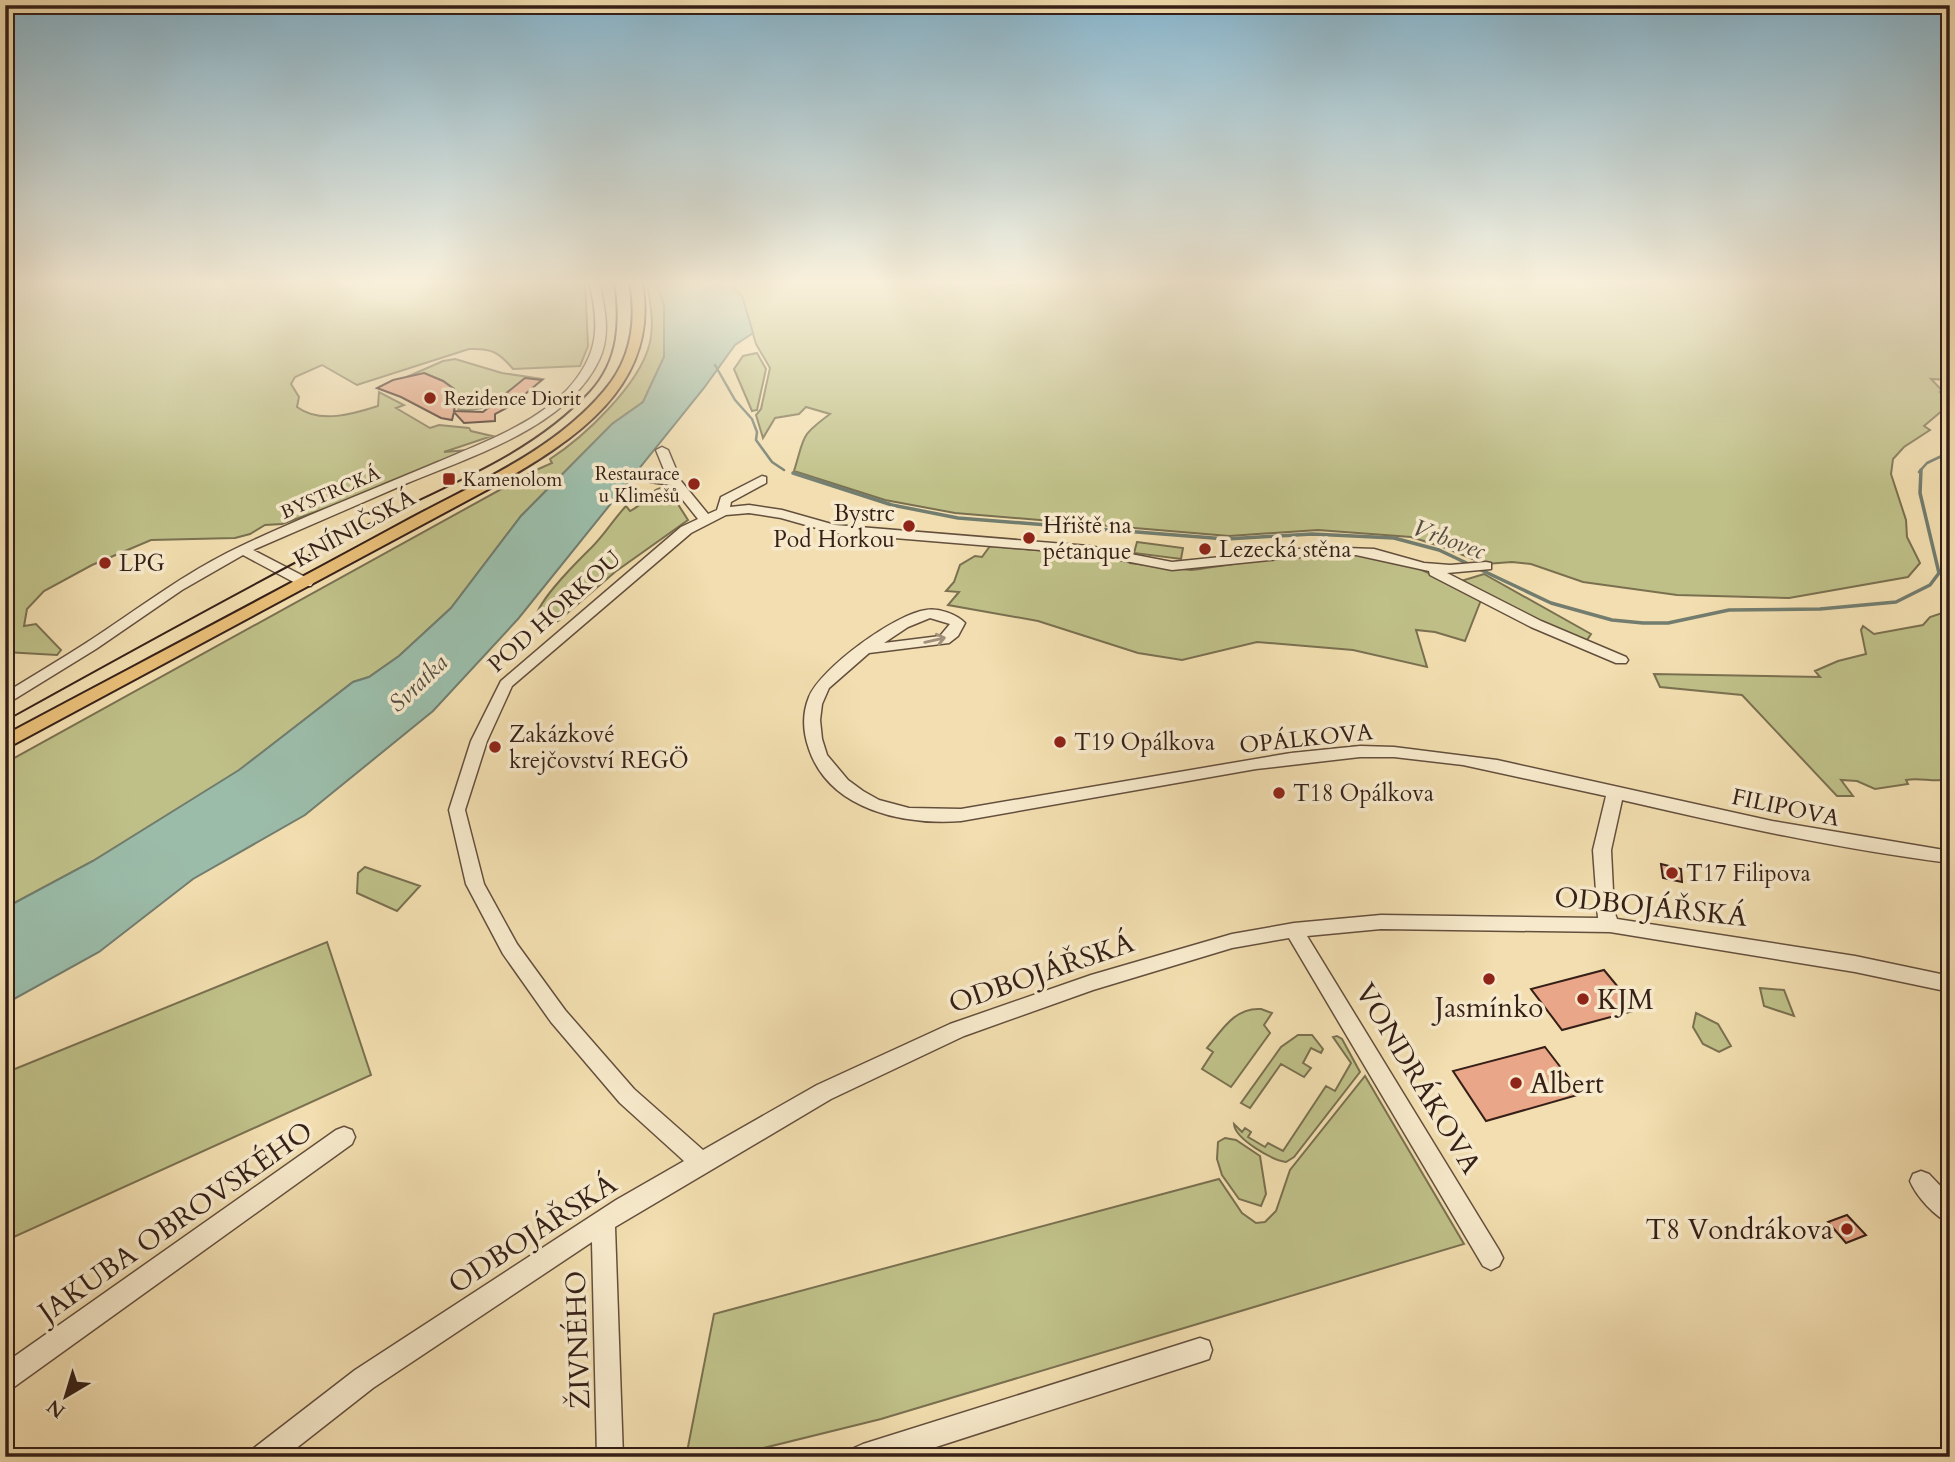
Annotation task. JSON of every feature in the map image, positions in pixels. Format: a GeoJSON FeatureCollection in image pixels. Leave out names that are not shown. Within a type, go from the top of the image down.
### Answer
{"type":"FeatureCollection","features":[{"type":"Feature","properties":{"kind":"main road","name":"KNÍNIČSKÁ"},"geometry":{"type":"LineString","coordinates":[[5,743],[306,583],[546,447],[582,420],[608,395],[626,371],[636,350]]}},
{"type":"Feature","properties":{"kind":"street","name":"BYSTRCKÁ"},"geometry":{"type":"LineString","coordinates":[[5,699],[91,646],[177,587],[243,550],[503,438],[544,415],[575,389],[599,350]]}},
{"type":"Feature","properties":{"kind":"street"},"geometry":{"type":"LineString","coordinates":[[662,450],[675,482],[714,515],[749,509],[782,514],[834,529],[1089,550],[1172,566],[1319,551],[1374,553],[1423,567],[1460,583],[1536,624],[1621,660]]}},
{"type":"Feature","properties":{"kind":"street"},"geometry":{"type":"LineString","coordinates":[[654,479],[675,482]]}},
{"type":"Feature","properties":{"kind":"street","name":"POD HORKOU"},"geometry":{"type":"LineString","coordinates":[[700,1162],[627,1096],[558,1016],[510,949],[475,884],[457,810],[479,741],[506,684],[686,530],[714,515],[725,500],[762,480]]}},
{"type":"Feature","properties":{"kind":"street"},"geometry":{"type":"LineString","coordinates":[[243,550],[306,583]]}},
{"type":"Feature","properties":{"kind":"street"},"geometry":{"type":"LineString","coordinates":[[1423,567],[1486,566]]}},
{"type":"Feature","properties":{"kind":"street","name":"OPÁLKOVA"},"geometry":{"type":"LineString","coordinates":[[868,649],[944,640],[953,633],[958,623],[941,614],[924,614],[908,620],[868,649],[826,681],[815,698],[811,721],[815,750],[823,764],[848,790],[905,813],[981,815],[1043,801],[1259,764],[1375,750],[1456,759],[1615,792]]}},
{"type":"Feature","properties":{"kind":"street"},"geometry":{"type":"LineString","coordinates":[[1610,925],[1605,911],[1602,850],[1615,792]]}},
{"type":"Feature","properties":{"kind":"street","name":"FILIPOVA"},"geometry":{"type":"LineString","coordinates":[[1615,792],[1871,848],[1950,857]]}},
{"type":"Feature","properties":{"kind":"street","name":"ODBOJÁŘSKÁ"},"geometry":{"type":"LineString","coordinates":[[262,1457],[364,1379],[603,1222],[700,1162],[824,1092],[957,1030],[1104,979],[1232,941],[1294,930],[1381,922],[1610,925],[1856,964],[1950,984]]}},
{"type":"Feature","properties":{"kind":"street","name":"VONDRÁKOVA"},"geometry":{"type":"LineString","coordinates":[[1294,930],[1491,1258]]}},
{"type":"Feature","properties":{"kind":"street","name":"JAKUBA OBROVSKÉHO"},"geometry":{"type":"LineString","coordinates":[[5,1378],[344,1138]]}},
{"type":"Feature","properties":{"kind":"street"},"geometry":{"type":"LineString","coordinates":[[1921,1181],[1950,1212]]}},
{"type":"Feature","properties":{"kind":"street","name":"ŽIVNÉHO"},"geometry":{"type":"LineString","coordinates":[[603,1222],[610,1457]]}},
{"type":"Feature","properties":{"kind":"street"},"geometry":{"type":"LineString","coordinates":[[863,1457],[1200,1350]]}},
{"type":"Feature","properties":{"kind":"green space"},"geometry":{"type":"Polygon","coordinates":[[[5,350],[465,350],[357,385],[322,365],[295,377],[291,384],[299,397],[297,407],[316,415],[337,416],[378,406],[379,392],[404,405],[396,408],[430,428],[439,425],[469,428],[471,431],[492,436],[444,452],[468,450],[349,500],[282,524],[265,525],[250,534],[235,538],[151,540],[92,565],[44,591],[27,609],[24,626],[36,624],[61,650],[57,655],[5,652],[5,350]]]}},
{"type":"Feature","properties":{"kind":"green space"},"geometry":{"type":"Polygon","coordinates":[[[487,350],[586,350],[580,366],[513,369],[494,352],[487,350]]]}},
{"type":"Feature","properties":{"kind":"green space"},"geometry":{"type":"Polygon","coordinates":[[[647,350],[664,350],[664,357],[643,402],[612,424],[521,516],[451,608],[399,656],[369,677],[353,682],[240,770],[93,861],[5,908],[5,763],[552,463],[550,459],[578,438],[622,394],[647,350]]]}},
{"type":"Feature","properties":{"kind":"green space"},"geometry":{"type":"Polygon","coordinates":[[[760,350],[1950,350],[1950,380],[1931,379],[1950,399],[1950,404],[1924,426],[1930,430],[1904,447],[1893,459],[1891,474],[1906,520],[1907,537],[1920,563],[1908,577],[1789,598],[1677,595],[1583,582],[1531,564],[1485,564],[1411,537],[1318,530],[1229,536],[955,513],[885,500],[794,471],[804,438],[830,414],[806,407],[799,414],[775,418],[763,438],[756,415],[761,409],[770,368],[760,350]]]}},
{"type":"Feature","properties":{"kind":"green space"},"geometry":{"type":"Polygon","coordinates":[[[757,353],[766,369],[757,410],[752,411],[734,369],[743,356],[757,353]]]}},
{"type":"Feature","properties":{"kind":"green space"},"geometry":{"type":"Polygon","coordinates":[[[455,359],[502,373],[543,379],[502,401],[467,410],[458,409],[454,389],[443,381],[424,373],[409,376],[443,361],[455,359]]]}},
{"type":"Feature","properties":{"kind":"green space"},"geometry":{"type":"Polygon","coordinates":[[[667,487],[688,520],[615,572],[558,621],[545,625],[535,624],[540,606],[548,595],[626,506],[630,511],[655,490],[667,487]]]}},
{"type":"Feature","properties":{"kind":"green space"},"geometry":{"type":"Polygon","coordinates":[[[1137,542],[1183,548],[1181,559],[1134,553],[1137,542]]]}},
{"type":"Feature","properties":{"kind":"green space"},"geometry":{"type":"Polygon","coordinates":[[[990,546],[1094,555],[1130,563],[1191,570],[1300,555],[1355,555],[1409,565],[1481,600],[1465,641],[1435,632],[1416,630],[1427,667],[1353,650],[1257,642],[1182,660],[1138,653],[1038,621],[948,605],[959,592],[946,591],[954,582],[960,565],[975,556],[982,557],[990,546]]]}},
{"type":"Feature","properties":{"kind":"green space"},"geometry":{"type":"Polygon","coordinates":[[[1484,574],[1591,634],[1585,643],[1461,581],[1484,574]]]}},
{"type":"Feature","properties":{"kind":"green space"},"geometry":{"type":"Polygon","coordinates":[[[1945,612],[1950,615],[1950,779],[1912,779],[1906,780],[1908,784],[1875,789],[1857,781],[1841,780],[1853,796],[1837,796],[1742,695],[1660,687],[1654,674],[1820,677],[1815,671],[1838,661],[1866,654],[1861,630],[1863,626],[1874,634],[1923,625],[1930,617],[1945,612]]]}},
{"type":"Feature","properties":{"kind":"green space"},"geometry":{"type":"Polygon","coordinates":[[[365,867],[420,886],[397,911],[357,893],[358,873],[365,867]]]}},
{"type":"Feature","properties":{"kind":"green space"},"geometry":{"type":"Polygon","coordinates":[[[327,942],[371,1075],[5,1241],[5,1073],[327,942]]]}},
{"type":"Feature","properties":{"kind":"green space"},"geometry":{"type":"Polygon","coordinates":[[[1760,988],[1784,990],[1794,1016],[1764,1006],[1760,988]]]}},
{"type":"Feature","properties":{"kind":"green space"},"geometry":{"type":"Polygon","coordinates":[[[1261,1009],[1272,1013],[1264,1025],[1270,1033],[1231,1087],[1202,1069],[1213,1052],[1207,1048],[1224,1027],[1244,1012],[1261,1009]]]}},
{"type":"Feature","properties":{"kind":"green space"},"geometry":{"type":"Polygon","coordinates":[[[1696,1013],[1718,1024],[1731,1046],[1719,1052],[1703,1044],[1693,1027],[1696,1013]]]}},
{"type":"Feature","properties":{"kind":"green space"},"geometry":{"type":"Polygon","coordinates":[[[1298,1035],[1312,1035],[1323,1049],[1321,1053],[1311,1048],[1303,1063],[1311,1068],[1304,1077],[1281,1064],[1250,1108],[1241,1103],[1281,1047],[1298,1035]]]}},
{"type":"Feature","properties":{"kind":"green space"},"geometry":{"type":"Polygon","coordinates":[[[1333,1037],[1342,1039],[1360,1072],[1294,1157],[1286,1162],[1247,1142],[1234,1124],[1242,1132],[1245,1128],[1251,1132],[1248,1137],[1265,1147],[1268,1143],[1283,1151],[1326,1086],[1335,1091],[1351,1063],[1333,1037]]]}},
{"type":"Feature","properties":{"kind":"green space"},"geometry":{"type":"Polygon","coordinates":[[[1365,1076],[1464,1244],[881,1419],[727,1457],[686,1457],[714,1314],[1219,1179],[1242,1213],[1256,1223],[1265,1222],[1276,1211],[1290,1170],[1365,1076]]]}},
{"type":"Feature","properties":{"kind":"green space"},"geometry":{"type":"Polygon","coordinates":[[[1225,1138],[1236,1140],[1260,1156],[1266,1194],[1261,1206],[1239,1199],[1222,1175],[1217,1159],[1218,1142],[1225,1138]]]}},
{"type":"Feature","properties":{"kind":"water","name":"Svratka"},"geometry":{"type":"Polygon","coordinates":[[[664,350],[731,350],[704,388],[518,619],[433,711],[305,815],[193,879],[99,952],[5,1004],[5,908],[93,861],[239,770],[353,682],[369,677],[399,656],[451,608],[521,516],[612,424],[643,402],[664,357],[664,350]]]}},
{"type":"Feature","properties":{"kind":"building","name":"Rezidence Diorit"},"geometry":{"type":"Polygon","coordinates":[[[424,373],[454,389],[457,397],[454,411],[483,412],[525,378],[542,380],[512,405],[495,414],[495,421],[464,423],[454,412],[452,420],[441,418],[377,388],[393,380],[424,373]]]}},
{"type":"Feature","properties":{"kind":"building","name":"T17 Filipova"},"geometry":{"type":"Polygon","coordinates":[[[1661,864],[1681,869],[1682,882],[1663,878],[1661,864]]]}},
{"type":"Feature","properties":{"kind":"building","name":"KJM"},"geometry":{"type":"Polygon","coordinates":[[[1604,970],[1637,1010],[1562,1030],[1531,989],[1604,970]]]}},
{"type":"Feature","properties":{"kind":"building","name":"Albert"},"geometry":{"type":"Polygon","coordinates":[[[1545,1047],[1581,1094],[1486,1121],[1453,1071],[1545,1047]]]}},
{"type":"Feature","properties":{"kind":"building","name":"T8 Vondrákova"},"geometry":{"type":"Polygon","coordinates":[[[1847,1215],[1866,1235],[1846,1243],[1828,1222],[1847,1215]]]}},
{"type":"Feature","properties":{"kind":"waterway","name":"Vrbovec"},"geometry":{"type":"LineString","coordinates":[[715,365],[735,400],[752,419],[757,432],[756,440],[772,462],[784,470]]}},
{"type":"Feature","properties":{"kind":"waterway"},"geometry":{"type":"LineString","coordinates":[[1940,392],[1948,401]]}},
{"type":"Feature","properties":{"kind":"waterway","name":"Vrbovec"},"geometry":{"type":"LineString","coordinates":[[1919,472],[1927,463],[1950,452]]}},
{"type":"Feature","properties":{"kind":"waterway","name":"Vrbovec"},"geometry":{"type":"LineString","coordinates":[[793,473],[892,505],[958,518],[1226,539],[1312,534],[1394,538],[1439,550],[1551,603],[1612,620],[1668,623],[1729,610],[1820,609],[1896,602],[1930,585],[1939,573],[1920,493],[1921,470]]}},
{"type":"Feature","properties":{"kind":"tram line"},"geometry":{"type":"LineString","coordinates":[[5,721],[314,552],[511,453],[540,435],[590,391],[606,367],[612,350]]}},
{"type":"Feature","properties":{"kind":"place","name":"Rezidence Diorit"},"geometry":{"type":"Point","coordinates":[430,398]}},
{"type":"Feature","properties":{"kind":"place","name":"Kamenolom"},"geometry":{"type":"Point","coordinates":[449,479]}},
{"type":"Feature","properties":{"kind":"place","name":"Restaurace u Klimešů"},"geometry":{"type":"Point","coordinates":[694,484]}},
{"type":"Feature","properties":{"kind":"place","name":"Bystrc Pod Horkou"},"geometry":{"type":"Point","coordinates":[909,526]}},
{"type":"Feature","properties":{"kind":"place","name":"Hřiště na pétanque"},"geometry":{"type":"Point","coordinates":[1029,538]}},
{"type":"Feature","properties":{"kind":"place","name":"Lezecká stěna"},"geometry":{"type":"Point","coordinates":[1205,549]}},
{"type":"Feature","properties":{"kind":"place","name":"LPG"},"geometry":{"type":"Point","coordinates":[105,563]}},
{"type":"Feature","properties":{"kind":"place","name":"T19 Opálkova"},"geometry":{"type":"Point","coordinates":[1060,742]}},
{"type":"Feature","properties":{"kind":"place","name":"Zakázkové krejčovství REGÖ"},"geometry":{"type":"Point","coordinates":[495,747]}},
{"type":"Feature","properties":{"kind":"place","name":"T18 Opálkova"},"geometry":{"type":"Point","coordinates":[1279,793]}},
{"type":"Feature","properties":{"kind":"place","name":"T17 Filipova"},"geometry":{"type":"Point","coordinates":[1672,873]}},
{"type":"Feature","properties":{"kind":"place","name":"Jasmínko"},"geometry":{"type":"Point","coordinates":[1489,979]}},
{"type":"Feature","properties":{"kind":"place","name":"KJM"},"geometry":{"type":"Point","coordinates":[1583,999]}},
{"type":"Feature","properties":{"kind":"place","name":"Albert"},"geometry":{"type":"Point","coordinates":[1516,1083]}},
{"type":"Feature","properties":{"kind":"place","name":"T8 Vondrákova"},"geometry":{"type":"Point","coordinates":[1847,1229]}}]}
